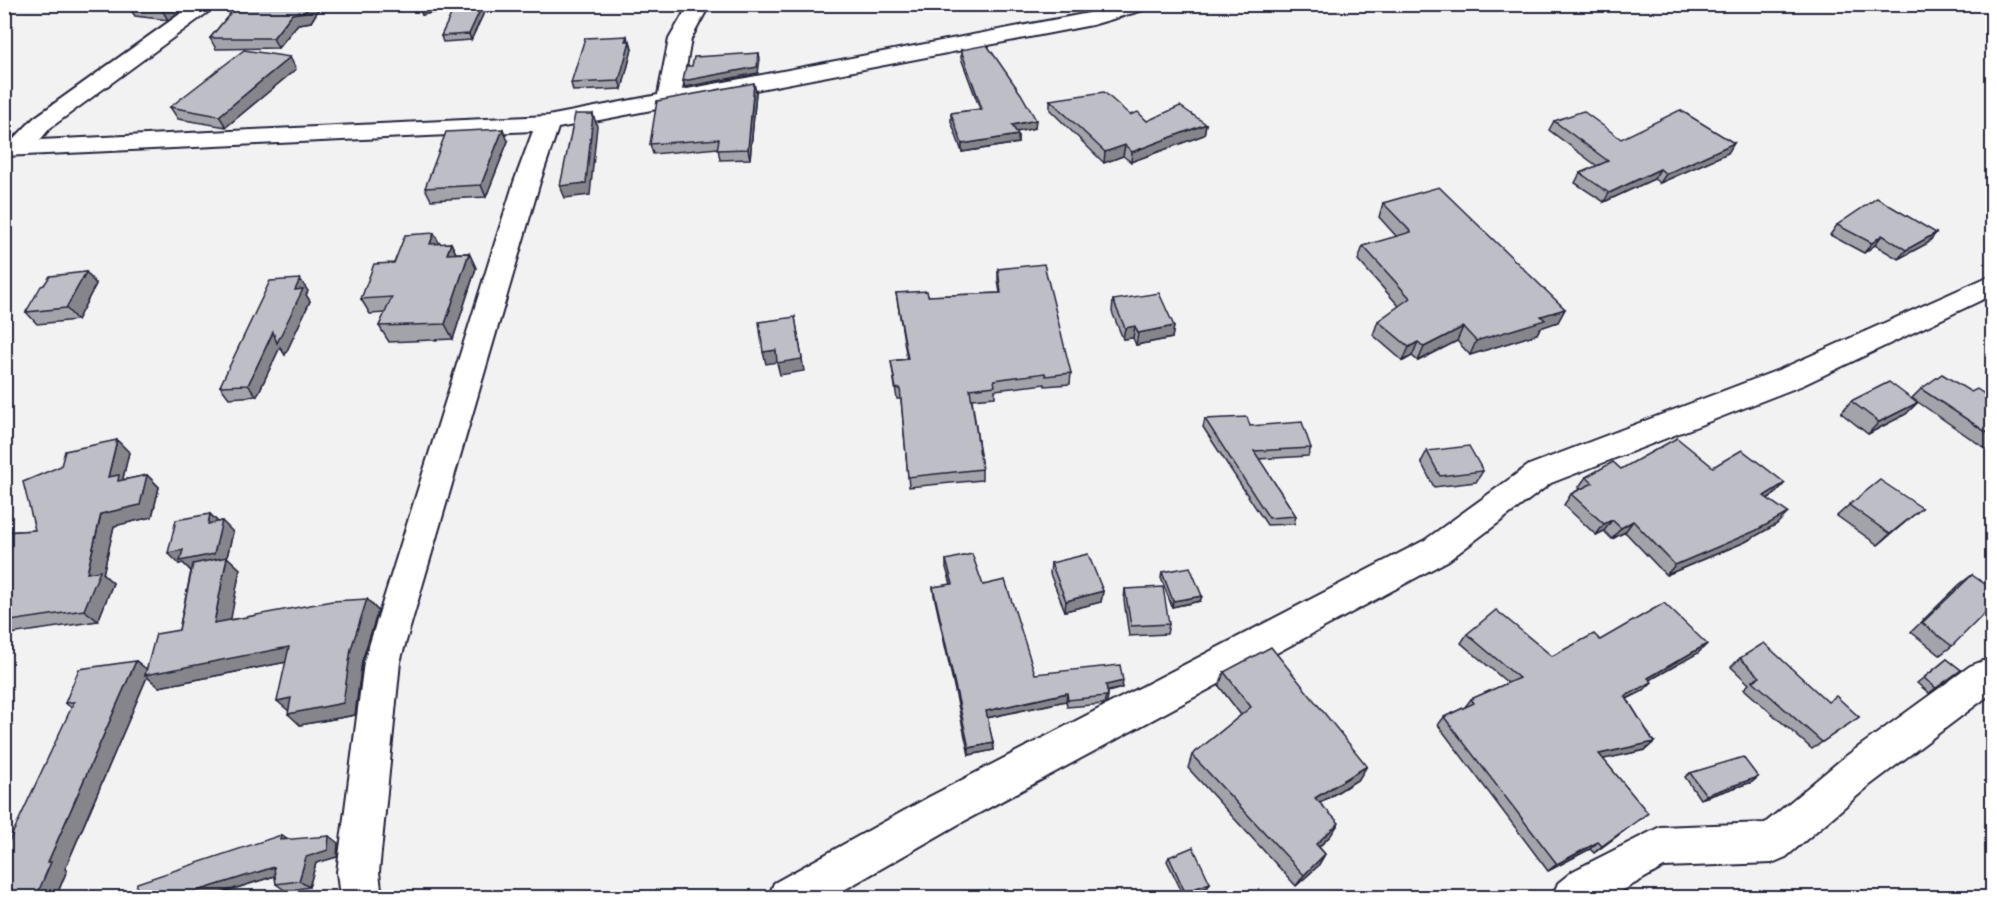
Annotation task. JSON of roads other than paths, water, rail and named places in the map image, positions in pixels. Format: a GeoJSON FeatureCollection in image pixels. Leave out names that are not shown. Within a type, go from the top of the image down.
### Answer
{"type":"FeatureCollection","features":[{"type":"Feature","properties":{"kind":"street"},"geometry":{"type":"LineString","coordinates":[[11,149],[42,123],[209,4]]}},
{"type":"Feature","properties":{"kind":"street"},"geometry":{"type":"LineString","coordinates":[[669,100],[680,39],[700,4]]}},
{"type":"Feature","properties":{"kind":"street"},"geometry":{"type":"LineString","coordinates":[[11,149],[548,123],[1092,19],[1143,4]]}},
{"type":"Feature","properties":{"kind":"street"},"geometry":{"type":"LineString","coordinates":[[361,897],[358,872],[382,662],[527,182],[548,123]]}},
{"type":"Feature","properties":{"kind":"street"},"geometry":{"type":"LineString","coordinates":[[789,897],[943,811],[1437,550],[1540,474],[1792,377],[1992,284]]}},
{"type":"Feature","properties":{"kind":"street"},"geometry":{"type":"LineString","coordinates":[[1574,897],[1588,886],[1660,847],[1772,843],[1856,772],[1983,678],[1992,677]]}}]}
